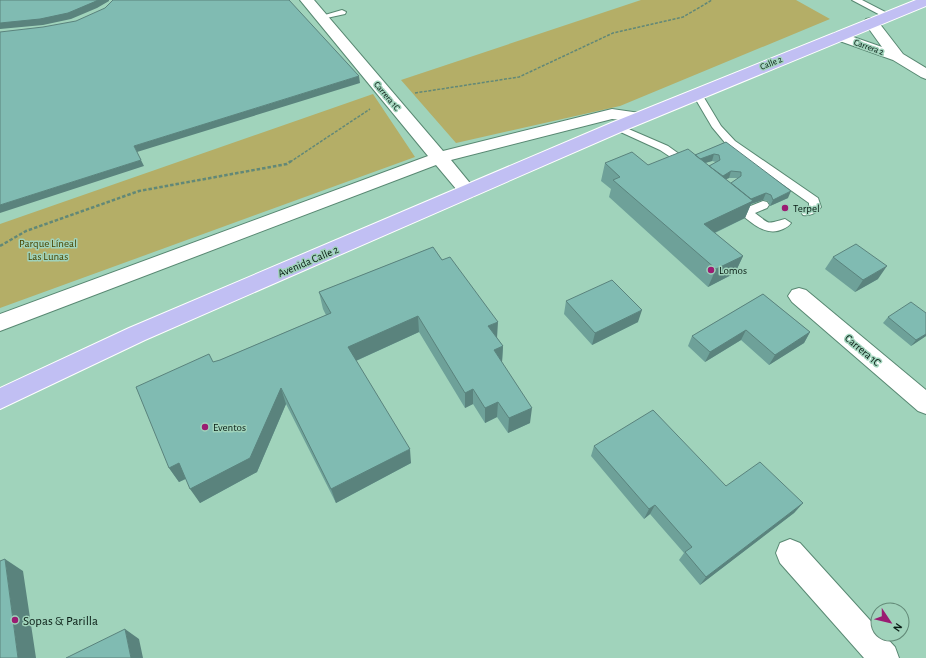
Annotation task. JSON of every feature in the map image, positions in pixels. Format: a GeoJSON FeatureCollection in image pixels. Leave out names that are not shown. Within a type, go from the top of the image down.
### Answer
{"type":"FeatureCollection","features":[{"type":"Feature","properties":{"kind":"main road","name":"Calle 2"},"geometry":{"type":"LineString","coordinates":[[617,127],[871,22],[926,1]]}},
{"type":"Feature","properties":{"kind":"main road","name":"Avenida Calle 2"},"geometry":{"type":"LineString","coordinates":[[0,399],[37,380],[137,334],[617,127]]}},
{"type":"Feature","properties":{"kind":"street","name":"Carrera 1C"},"geometry":{"type":"LineString","coordinates":[[307,0],[468,192]]}},
{"type":"Feature","properties":{"kind":"street","name":"Carrera 2"},"geometry":{"type":"LineString","coordinates":[[871,22],[898,57]]}},
{"type":"Feature","properties":{"kind":"street","name":"Carrera 2"},"geometry":{"type":"LineString","coordinates":[[839,36],[898,57],[926,74]]}},
{"type":"Feature","properties":{"kind":"street"},"geometry":{"type":"LineString","coordinates":[[0,323],[439,158],[612,114],[641,117]]}},
{"type":"Feature","properties":{"kind":"street","name":"Carrera 1C"},"geometry":{"type":"LineString","coordinates":[[799,296],[926,404]]}},
{"type":"Feature","properties":{"kind":"street"},"geometry":{"type":"LineString","coordinates":[[790,553],[884,658]]}},
{"type":"Feature","properties":{"kind":"lane"},"geometry":{"type":"LineString","coordinates":[[856,0],[889,16]]}},
{"type":"Feature","properties":{"kind":"lane"},"geometry":{"type":"LineString","coordinates":[[322,17],[342,12]]}},
{"type":"Feature","properties":{"kind":"lane"},"geometry":{"type":"LineString","coordinates":[[697,93],[717,127],[731,143],[796,188],[816,204],[815,207],[807,212]]}},
{"type":"Feature","properties":{"kind":"lane"},"geometry":{"type":"LineString","coordinates":[[617,127],[664,148],[681,158],[696,171]]}},
{"type":"Feature","properties":{"kind":"lane"},"geometry":{"type":"LineString","coordinates":[[734,156],[744,152]]}},
{"type":"Feature","properties":{"kind":"lane"},"geometry":{"type":"LineString","coordinates":[[754,171],[764,166]]}},
{"type":"Feature","properties":{"kind":"lane"},"geometry":{"type":"LineString","coordinates":[[784,194],[796,188]]}},
{"type":"Feature","properties":{"kind":"lane"},"geometry":{"type":"LineString","coordinates":[[723,194],[766,228],[775,228],[785,223]]}},
{"type":"Feature","properties":{"kind":"lane"},"geometry":{"type":"LineString","coordinates":[[746,212],[763,205]]}},
{"type":"Feature","properties":{"kind":"path"},"geometry":{"type":"LineString","coordinates":[[0,246],[26,231],[140,191],[287,164],[388,97],[519,77],[613,33],[683,17],[712,0]]}},
{"type":"Feature","properties":{"kind":"green space"},"geometry":{"type":"Polygon","coordinates":[[[641,0],[796,0],[830,19],[620,106],[456,143],[401,80],[641,0]]]}},
{"type":"Feature","properties":{"kind":"green space","name":"Parque Líneal Las Lunas"},"geometry":{"type":"Polygon","coordinates":[[[373,94],[415,157],[0,308],[0,224],[373,94]]]}},
{"type":"Feature","properties":{"kind":"building"},"geometry":{"type":"Polygon","coordinates":[[[0,0],[98,0],[68,13],[40,19],[0,23],[0,0]]]}},
{"type":"Feature","properties":{"kind":"building"},"geometry":{"type":"Polygon","coordinates":[[[113,0],[289,0],[359,76],[134,146],[141,160],[0,205],[0,32],[43,27],[76,21],[105,8],[113,0]]]}},
{"type":"Feature","properties":{"kind":"building"},"geometry":{"type":"Polygon","coordinates":[[[726,142],[791,191],[773,200],[771,195],[766,193],[751,199],[731,183],[741,176],[741,172],[731,171],[723,176],[709,166],[720,160],[719,155],[714,154],[700,159],[695,155],[726,142]]]}},
{"type":"Feature","properties":{"kind":"building"},"geometry":{"type":"Polygon","coordinates":[[[688,149],[753,201],[704,224],[743,256],[716,269],[613,180],[620,177],[605,163],[632,152],[648,165],[688,149]]]}},
{"type":"Feature","properties":{"kind":"building"},"geometry":{"type":"Polygon","coordinates":[[[856,244],[887,266],[863,280],[833,257],[856,244]]]}},
{"type":"Feature","properties":{"kind":"building"},"geometry":{"type":"Polygon","coordinates":[[[433,247],[442,260],[450,257],[498,322],[488,326],[503,346],[494,350],[532,408],[509,418],[498,402],[485,408],[473,389],[465,393],[418,316],[348,347],[410,449],[331,489],[281,388],[250,458],[190,489],[179,463],[169,468],[136,387],[209,354],[213,362],[220,360],[331,313],[319,292],[433,247]]]}},
{"type":"Feature","properties":{"kind":"building"},"geometry":{"type":"Polygon","coordinates":[[[612,280],[642,310],[595,333],[566,301],[612,280]]]}},
{"type":"Feature","properties":{"kind":"building"},"geometry":{"type":"Polygon","coordinates":[[[763,294],[810,332],[775,355],[746,330],[710,352],[692,336],[763,294]]]}},
{"type":"Feature","properties":{"kind":"building"},"geometry":{"type":"Polygon","coordinates":[[[911,302],[926,313],[926,334],[916,340],[888,317],[911,302]]]}},
{"type":"Feature","properties":{"kind":"building"},"geometry":{"type":"Polygon","coordinates":[[[653,410],[726,486],[760,462],[803,503],[706,577],[685,552],[692,547],[655,505],[649,509],[594,446],[653,410]]]}},
{"type":"Feature","properties":{"kind":"building"},"geometry":{"type":"Polygon","coordinates":[[[5,559],[18,658],[0,658],[0,561],[5,559]]]}},
{"type":"Feature","properties":{"kind":"building"},"geometry":{"type":"Polygon","coordinates":[[[125,629],[131,658],[66,658],[125,629]]]}},
{"type":"Feature","properties":{"kind":"place","name":"Terpel"},"geometry":{"type":"Point","coordinates":[785,208]}},
{"type":"Feature","properties":{"kind":"place","name":"Lomos"},"geometry":{"type":"Point","coordinates":[711,270]}},
{"type":"Feature","properties":{"kind":"place","name":"Eventos"},"geometry":{"type":"Point","coordinates":[205,427]}},
{"type":"Feature","properties":{"kind":"place","name":"Sopas & Parilla"},"geometry":{"type":"Point","coordinates":[15,620]}}]}
